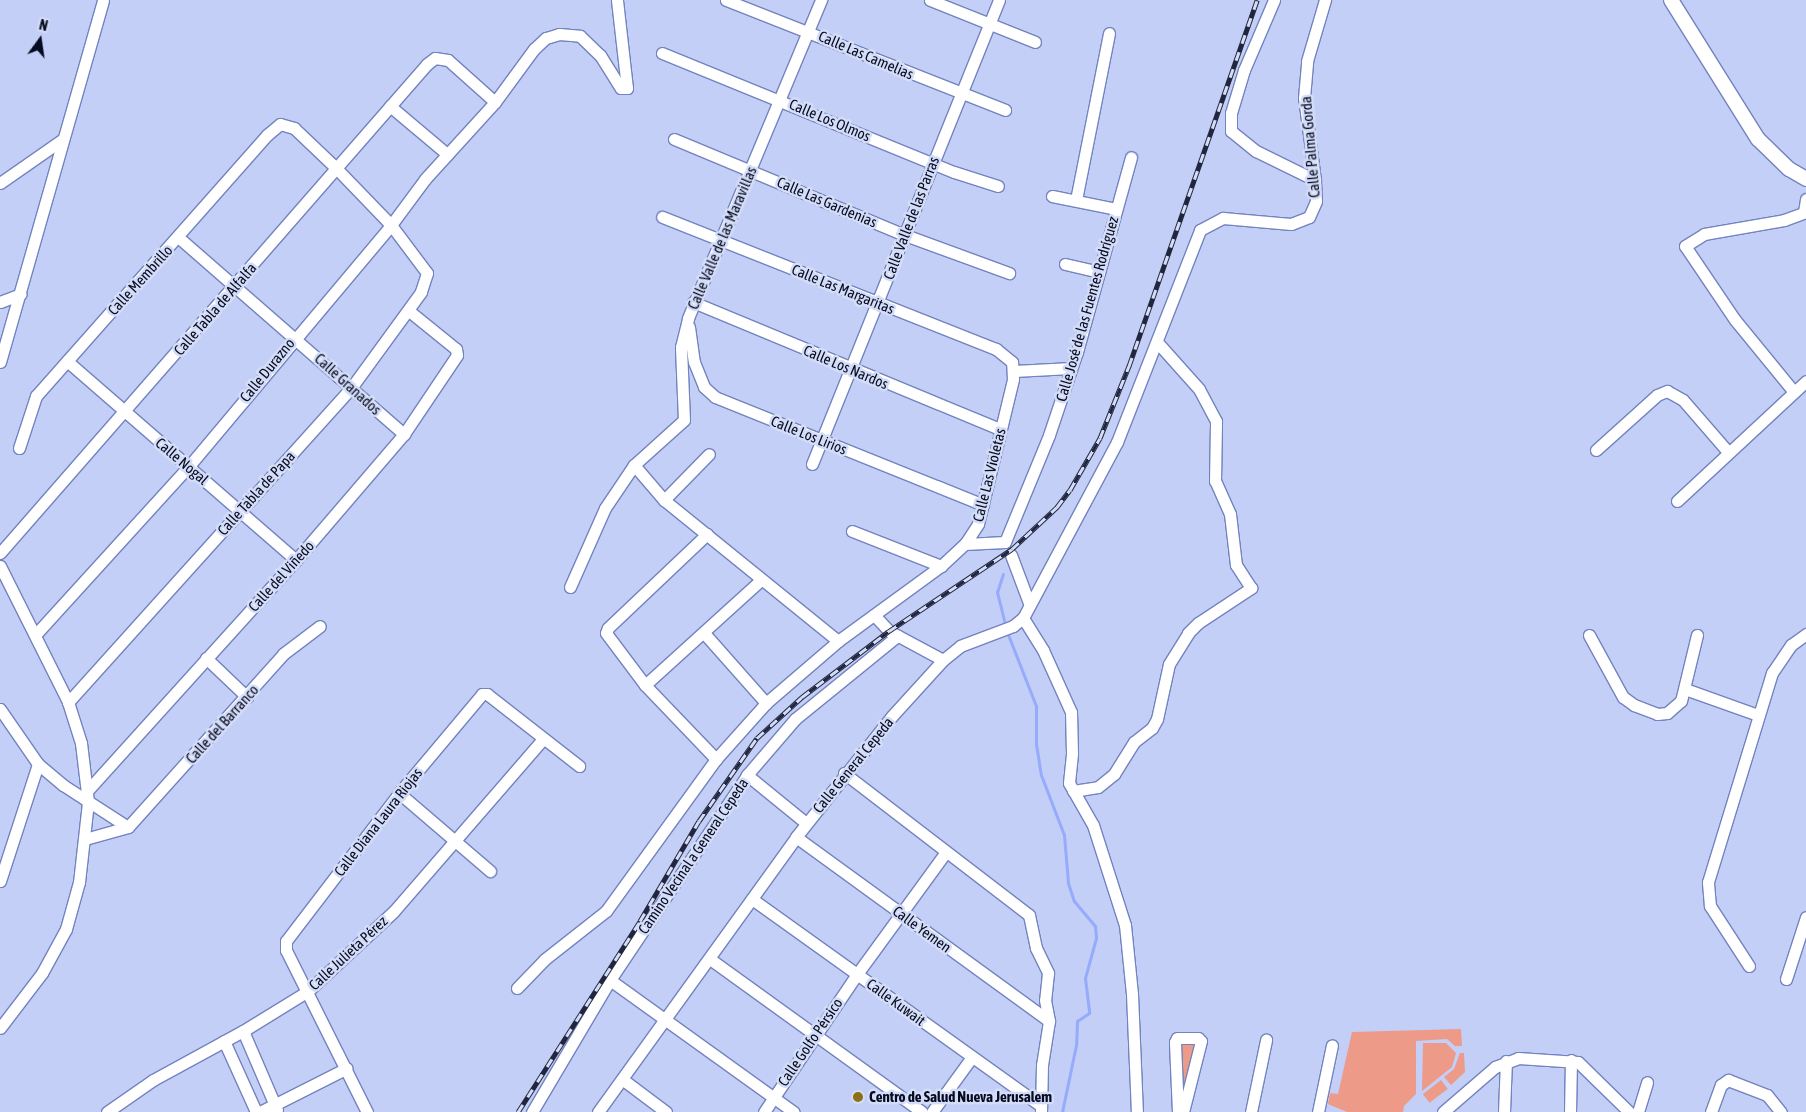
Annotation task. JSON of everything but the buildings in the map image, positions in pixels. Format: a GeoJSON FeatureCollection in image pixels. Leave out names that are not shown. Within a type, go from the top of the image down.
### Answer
{"type":"FeatureCollection","features":[{"type":"Feature","properties":{"kind":"main road"},"geometry":{"type":"LineString","coordinates":[[1671,0],[1758,139],[1789,169],[1806,180]]}},
{"type":"Feature","properties":{"kind":"street"},"geometry":{"type":"LineString","coordinates":[[0,362],[21,294],[103,0]]}},
{"type":"Feature","properties":{"kind":"street","name":"Calle Durazno"},"geometry":{"type":"LineString","coordinates":[[36,634],[189,466],[295,336],[391,225],[447,154],[494,102],[534,49],[546,38],[559,34],[580,36],[600,56],[621,88],[627,88],[617,0]]}},
{"type":"Feature","properties":{"kind":"street","name":"Calle Las Camelias"},"geometry":{"type":"LineString","coordinates":[[726,0],[810,31],[1006,110]]}},
{"type":"Feature","properties":{"kind":"street","name":"Calle Valle de las Maravillas"},"geometry":{"type":"LineString","coordinates":[[570,588],[605,508],[634,465],[684,420],[682,347],[693,302],[752,170],[821,0]]}},
{"type":"Feature","properties":{"kind":"street"},"geometry":{"type":"LineString","coordinates":[[930,0],[1035,42]]}},
{"type":"Feature","properties":{"kind":"street","name":"Calle Valle de las Parras"},"geometry":{"type":"LineString","coordinates":[[812,464],[999,0]]}},
{"type":"Feature","properties":{"kind":"street"},"geometry":{"type":"LineString","coordinates":[[1274,0],[1244,70],[1230,123],[1231,131],[1256,151],[1316,180]]}},
{"type":"Feature","properties":{"kind":"street","name":"Calle Palma Gorda"},"geometry":{"type":"LineString","coordinates":[[1157,342],[1196,238],[1205,226],[1233,217],[1301,222],[1314,210],[1316,180],[1304,98],[1307,61],[1325,0]]}},
{"type":"Feature","properties":{"kind":"street"},"geometry":{"type":"LineString","coordinates":[[1076,200],[1109,33]]}},
{"type":"Feature","properties":{"kind":"street","name":"Calle Los Olmos"},"geometry":{"type":"LineString","coordinates":[[662,53],[932,163],[998,186]]}},
{"type":"Feature","properties":{"kind":"street","name":"Calle Tabla de Alfalfa"},"geometry":{"type":"LineString","coordinates":[[0,553],[427,64],[435,58],[448,60],[494,102]]}},
{"type":"Feature","properties":{"kind":"street"},"geometry":{"type":"LineString","coordinates":[[390,106],[447,154]]}},
{"type":"Feature","properties":{"kind":"street","name":"Calle Membrillo"},"geometry":{"type":"LineString","coordinates":[[19,448],[34,400],[267,135],[280,124],[294,128],[336,168]]}},
{"type":"Feature","properties":{"kind":"street"},"geometry":{"type":"LineString","coordinates":[[0,183],[63,139]]}},
{"type":"Feature","properties":{"kind":"street","name":"Calle Las Gardenias"},"geometry":{"type":"LineString","coordinates":[[674,139],[905,235],[1009,273]]}},
{"type":"Feature","properties":{"kind":"street","name":"Calle José de las Fuentes Rodríguez"},"geometry":{"type":"LineString","coordinates":[[1008,549],[1071,368],[1130,157]]}},
{"type":"Feature","properties":{"kind":"street"},"geometry":{"type":"LineString","coordinates":[[336,168],[391,225]]}},
{"type":"Feature","properties":{"kind":"street"},"geometry":{"type":"LineString","coordinates":[[1052,196],[1116,209]]}},
{"type":"Feature","properties":{"kind":"street"},"geometry":{"type":"LineString","coordinates":[[1794,392],[1735,320],[1685,246],[1704,234],[1784,220],[1805,212],[1806,199]]}},
{"type":"Feature","properties":{"kind":"street","name":"Calle Las Margaritas"},"geometry":{"type":"LineString","coordinates":[[662,217],[722,238],[877,304],[996,349],[1008,357],[1014,371]]}},
{"type":"Feature","properties":{"kind":"street","name":"Calle Tabla de Papa"},"geometry":{"type":"LineString","coordinates":[[68,702],[351,388],[409,311],[424,286],[427,273],[391,225]]}},
{"type":"Feature","properties":{"kind":"street","name":"Calle Granados"},"geometry":{"type":"LineString","coordinates":[[178,237],[234,287],[295,336],[404,434]]}},
{"type":"Feature","properties":{"kind":"street"},"geometry":{"type":"LineString","coordinates":[[1066,264],[1099,272]]}},
{"type":"Feature","properties":{"kind":"street"},"geometry":{"type":"LineString","coordinates":[[0,302],[21,294]]}},
{"type":"Feature","properties":{"kind":"street","name":"Calle Los Nardos"},"geometry":{"type":"LineString","coordinates":[[693,302],[851,370],[999,429]]}},
{"type":"Feature","properties":{"kind":"street","name":"Calle del Viñedo"},"geometry":{"type":"LineString","coordinates":[[87,797],[206,658],[296,560],[404,434],[457,355],[456,349],[409,311]]}},
{"type":"Feature","properties":{"kind":"street","name":"Calle Los Lirios"},"geometry":{"type":"LineString","coordinates":[[688,318],[694,362],[709,393],[983,505]]}},
{"type":"Feature","properties":{"kind":"street"},"geometry":{"type":"LineString","coordinates":[[1072,791],[1098,786],[1114,774],[1134,742],[1152,728],[1157,719],[1169,664],[1188,633],[1198,623],[1251,588],[1236,565],[1230,514],[1215,481],[1216,421],[1200,389],[1157,342]]}},
{"type":"Feature","properties":{"kind":"street","name":"Calle General Cepeda"},"geometry":{"type":"LineString","coordinates":[[598,1112],[844,773],[943,660],[969,641],[1013,626],[1023,618],[1117,442],[1157,342]]}},
{"type":"Feature","properties":{"kind":"street","name":"Calle Nogal"},"geometry":{"type":"LineString","coordinates":[[67,362],[296,560]]}},
{"type":"Feature","properties":{"kind":"street"},"geometry":{"type":"LineString","coordinates":[[1014,371],[1071,368]]}},
{"type":"Feature","properties":{"kind":"street","name":"Calle Las Violetas"},"geometry":{"type":"LineString","coordinates":[[941,566],[965,544],[976,527],[983,505],[999,429],[1014,371]]}},
{"type":"Feature","properties":{"kind":"street"},"geometry":{"type":"LineString","coordinates":[[1678,500],[1806,381]]}},
{"type":"Feature","properties":{"kind":"street"},"geometry":{"type":"LineString","coordinates":[[1596,450],[1656,395],[1667,391],[1684,400],[1728,452]]}},
{"type":"Feature","properties":{"kind":"street"},"geometry":{"type":"LineString","coordinates":[[664,500],[709,454]]}},
{"type":"Feature","properties":{"kind":"street"},"geometry":{"type":"LineString","coordinates":[[634,465],[664,500],[760,580],[838,641]]}},
{"type":"Feature","properties":{"kind":"street"},"geometry":{"type":"LineString","coordinates":[[852,531],[941,566]]}},
{"type":"Feature","properties":{"kind":"street"},"geometry":{"type":"LineString","coordinates":[[707,534],[608,628],[606,633],[645,685],[716,758]]}},
{"type":"Feature","properties":{"kind":"street"},"geometry":{"type":"LineString","coordinates":[[965,544],[1008,549],[1030,603]]}},
{"type":"Feature","properties":{"kind":"street"},"geometry":{"type":"LineString","coordinates":[[0,566],[36,634],[68,702],[81,743],[87,797],[86,839],[79,882],[66,929],[42,973],[0,1028]]}},
{"type":"Feature","properties":{"kind":"street"},"geometry":{"type":"LineString","coordinates":[[517,988],[545,959],[598,919],[716,758],[766,703],[838,641],[941,566]]}},
{"type":"Feature","properties":{"kind":"street"},"geometry":{"type":"LineString","coordinates":[[645,685],[760,580]]}},
{"type":"Feature","properties":{"kind":"street"},"geometry":{"type":"LineString","coordinates":[[874,615],[897,636],[943,660]]}},
{"type":"Feature","properties":{"kind":"street"},"geometry":{"type":"LineString","coordinates":[[1023,618],[1043,650],[1071,712],[1072,754],[1068,779],[1072,791],[1093,825],[1125,926],[1132,994],[1136,1112]]}},
{"type":"Feature","properties":{"kind":"street","name":"Calle del Barranco"},"geometry":{"type":"LineString","coordinates":[[128,827],[247,697],[283,654],[320,626]]}},
{"type":"Feature","properties":{"kind":"street"},"geometry":{"type":"LineString","coordinates":[[704,633],[766,703]]}},
{"type":"Feature","properties":{"kind":"street"},"geometry":{"type":"LineString","coordinates":[[1749,966],[1710,906],[1708,882],[1758,715],[1780,658],[1806,634]]}},
{"type":"Feature","properties":{"kind":"street"},"geometry":{"type":"LineString","coordinates":[[1589,635],[1615,686],[1634,705],[1657,714],[1667,713],[1681,700],[1697,635]]}},
{"type":"Feature","properties":{"kind":"street","name":"Camino Vecinal a General Cepeda"},"geometry":{"type":"LineString","coordinates":[[532,1112],[610,980],[746,775],[795,719],[897,636]]}},
{"type":"Feature","properties":{"kind":"street"},"geometry":{"type":"LineString","coordinates":[[206,658],[247,697]]}},
{"type":"Feature","properties":{"kind":"street"},"geometry":{"type":"LineString","coordinates":[[1685,689],[1758,715]]}},
{"type":"Feature","properties":{"kind":"street","name":"Calle Diana Laura Riojas"},"geometry":{"type":"LineString","coordinates":[[308,991],[286,950],[286,941],[399,793],[478,697],[487,694],[543,738]]}},
{"type":"Feature","properties":{"kind":"street"},"geometry":{"type":"LineString","coordinates":[[0,709],[38,764],[128,827]]}},
{"type":"Feature","properties":{"kind":"street"},"geometry":{"type":"LineString","coordinates":[[543,738],[579,766]]}},
{"type":"Feature","properties":{"kind":"street","name":"Calle Julieta Pérez"},"geometry":{"type":"LineString","coordinates":[[107,1112],[154,1080],[243,1032],[308,991],[394,911],[543,738]]}},
{"type":"Feature","properties":{"kind":"street"},"geometry":{"type":"LineString","coordinates":[[0,881],[38,764]]}},
{"type":"Feature","properties":{"kind":"street"},"geometry":{"type":"LineString","coordinates":[[844,773],[1029,915],[1036,948],[1048,973],[1045,1000],[1049,1021],[1042,1065],[1040,1109]]}},
{"type":"Feature","properties":{"kind":"street"},"geometry":{"type":"LineString","coordinates":[[746,775],[806,823]]}},
{"type":"Feature","properties":{"kind":"street"},"geometry":{"type":"LineString","coordinates":[[399,793],[456,839],[490,871]]}},
{"type":"Feature","properties":{"kind":"street"},"geometry":{"type":"LineString","coordinates":[[86,839],[128,827]]}},
{"type":"Feature","properties":{"kind":"street","name":"Calle Yemen"},"geometry":{"type":"LineString","coordinates":[[796,837],[1049,1021]]}},
{"type":"Feature","properties":{"kind":"street","name":"Calle Golfo Pérsico"},"geometry":{"type":"LineString","coordinates":[[764,1112],[857,974],[946,852]]}},
{"type":"Feature","properties":{"kind":"street","name":"Calle Kuwait"},"geometry":{"type":"LineString","coordinates":[[752,899],[972,1057],[1040,1109]]}},
{"type":"Feature","properties":{"kind":"street"},"geometry":{"type":"LineString","coordinates":[[1786,980],[1806,917]]}},
{"type":"Feature","properties":{"kind":"street"},"geometry":{"type":"LineString","coordinates":[[710,959],[922,1112]]}},
{"type":"Feature","properties":{"kind":"street"},"geometry":{"type":"LineString","coordinates":[[610,980],[664,1021],[794,1112]]}},
{"type":"Feature","properties":{"kind":"street"},"geometry":{"type":"LineString","coordinates":[[308,991],[367,1112]]}},
{"type":"Feature","properties":{"kind":"street"},"geometry":{"type":"LineString","coordinates":[[243,1032],[276,1109]]}},
{"type":"Feature","properties":{"kind":"street"},"geometry":{"type":"LineString","coordinates":[[1178,1112],[1175,1042],[1177,1038],[1198,1038],[1201,1041],[1184,1112]]}},
{"type":"Feature","properties":{"kind":"street"},"geometry":{"type":"LineString","coordinates":[[1251,1112],[1266,1040]]}},
{"type":"Feature","properties":{"kind":"street"},"geometry":{"type":"LineString","coordinates":[[224,1041],[256,1112]]}},
{"type":"Feature","properties":{"kind":"street"},"geometry":{"type":"LineString","coordinates":[[1318,1112],[1332,1045]]}},
{"type":"Feature","properties":{"kind":"street"},"geometry":{"type":"LineString","coordinates":[[932,1112],[972,1057]]}},
{"type":"Feature","properties":{"kind":"street"},"geometry":{"type":"LineString","coordinates":[[1444,1112],[1506,1061],[1518,1058],[1571,1060],[1586,1067],[1629,1112]]}},
{"type":"Feature","properties":{"kind":"street"},"geometry":{"type":"LineString","coordinates":[[1570,1112],[1571,1060]]}},
{"type":"Feature","properties":{"kind":"street"},"geometry":{"type":"LineString","coordinates":[[1504,1112],[1506,1061]]}},
{"type":"Feature","properties":{"kind":"street"},"geometry":{"type":"LineString","coordinates":[[260,1112],[276,1109],[347,1068]]}},
{"type":"Feature","properties":{"kind":"street"},"geometry":{"type":"LineString","coordinates":[[622,1079],[666,1112]]}},
{"type":"Feature","properties":{"kind":"street"},"geometry":{"type":"LineString","coordinates":[[1711,1112],[1721,1086],[1728,1080],[1767,1095],[1780,1112]]}},
{"type":"Feature","properties":{"kind":"street"},"geometry":{"type":"LineString","coordinates":[[1638,1112],[1647,1082]]}},
{"type":"Feature","properties":{"kind":"shaded area"},"geometry":{"type":"Polygon","coordinates":[[[1461,1029],[1462,1046],[1455,1046],[1447,1039],[1416,1041],[1416,1094],[1404,1106],[1403,1112],[1347,1112],[1328,1104],[1330,1093],[1338,1094],[1352,1032],[1461,1029]]]}},
{"type":"Feature","properties":{"kind":"shaded area"},"geometry":{"type":"Polygon","coordinates":[[[1198,1042],[1181,1112],[1176,1044],[1198,1042]]]}},
{"type":"Feature","properties":{"kind":"shaded area"},"geometry":{"type":"Polygon","coordinates":[[[1423,1043],[1446,1043],[1456,1053],[1452,1067],[1422,1091],[1423,1043]]]}},
{"type":"Feature","properties":{"kind":"shaded area"},"geometry":{"type":"Polygon","coordinates":[[[1460,1053],[1464,1053],[1465,1072],[1451,1085],[1444,1077],[1454,1069],[1460,1053]]]}},
{"type":"Feature","properties":{"kind":"shaded area"},"geometry":{"type":"Polygon","coordinates":[[[1441,1080],[1448,1089],[1430,1103],[1423,1094],[1441,1080]]]}},
{"type":"Feature","properties":{"kind":"waterway"},"geometry":{"type":"LineString","coordinates":[[1003,574],[997,592],[1005,625]]}},
{"type":"Feature","properties":{"kind":"waterway"},"geometry":{"type":"LineString","coordinates":[[1007,632],[1036,706],[1036,744],[1041,775],[1064,835],[1068,883],[1074,901],[1095,926],[1096,938],[1085,978],[1089,1013],[1077,1021],[1076,1045],[1062,1112]]}},
{"type":"Feature","properties":{"kind":"railway"},"geometry":{"type":"LineString","coordinates":[[518,1112],[640,921],[699,821],[757,738],[802,697],[889,631],[1012,549],[1057,507],[1070,490],[1100,438],[1129,366],[1257,0]]}},
{"type":"Feature","properties":{"kind":"place","name":"Centro de Salud Nueva Jerusalem"},"geometry":{"type":"Point","coordinates":[858,1097]}}]}
